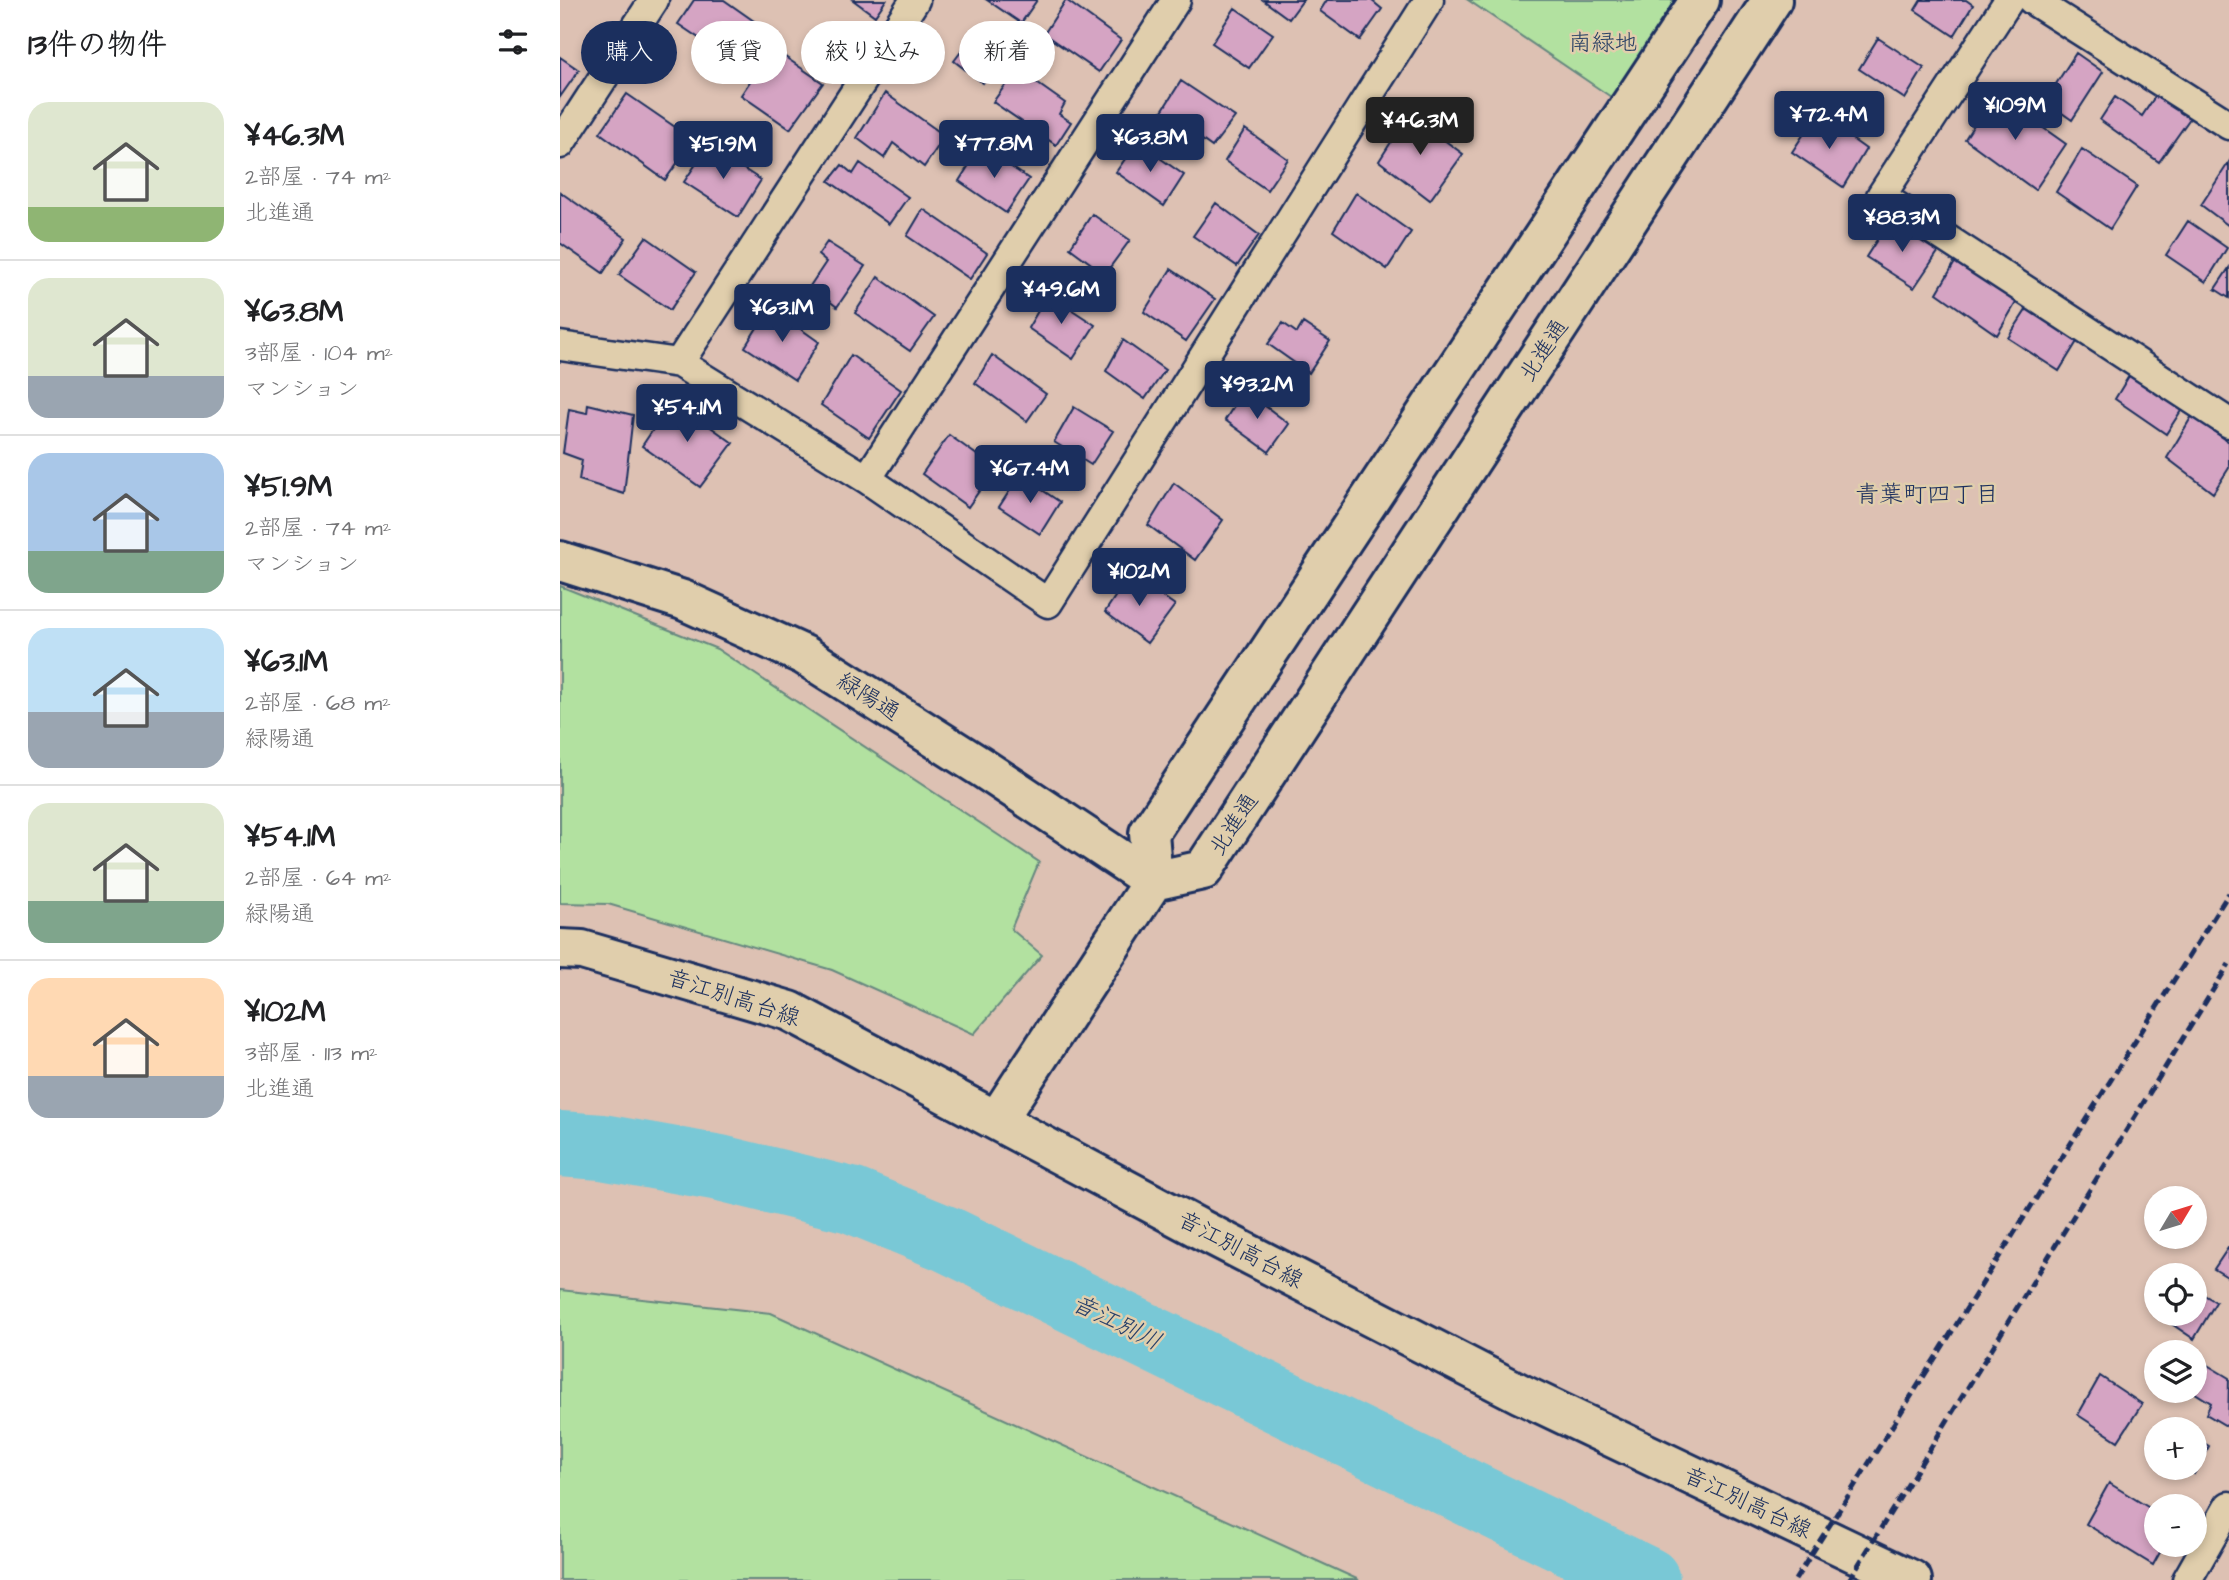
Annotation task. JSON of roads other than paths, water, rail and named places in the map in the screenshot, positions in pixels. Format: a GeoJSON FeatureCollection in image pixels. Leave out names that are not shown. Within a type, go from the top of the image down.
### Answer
{"type":"FeatureCollection","features":[{"type":"Feature","properties":{"kind":"street"},"geometry":{"type":"LineString","coordinates":[[560,144],[654,0]]}},
{"type":"Feature","properties":{"kind":"street"},"geometry":{"type":"LineString","coordinates":[[680,363],[915,0]]}},
{"type":"Feature","properties":{"kind":"street"},"geometry":{"type":"LineString","coordinates":[[867,479],[1176,0]]}},
{"type":"Feature","properties":{"kind":"street"},"geometry":{"type":"LineString","coordinates":[[560,346],[680,363],[867,479],[1048,603],[1429,0]]}},
{"type":"Feature","properties":{"kind":"street"},"geometry":{"type":"LineString","coordinates":[[997,1120],[1153,881],[1149,833],[1700,0]]}},
{"type":"Feature","properties":{"kind":"street","name":"北進通"},"geometry":{"type":"LineString","coordinates":[[1153,881],[1202,870],[1772,0]]}},
{"type":"Feature","properties":{"kind":"street"},"geometry":{"type":"LineString","coordinates":[[2009,0],[1881,195],[2229,423]]}},
{"type":"Feature","properties":{"kind":"street"},"geometry":{"type":"LineString","coordinates":[[2032,0],[2229,125]]}},
{"type":"Feature","properties":{"kind":"street","name":"緑陽通"},"geometry":{"type":"LineString","coordinates":[[560,561],[683,600],[804,655],[984,769],[1153,881]]}},
{"type":"Feature","properties":{"kind":"street","name":"音江別高台線"},"geometry":{"type":"LineString","coordinates":[[560,949],[582,950],[790,1011],[1202,1230],[1521,1395],[1912,1580]]}},
{"type":"Feature","properties":{"kind":"street"},"geometry":{"type":"LineString","coordinates":[[2187,1580],[2229,1506]]}},
{"type":"Feature","properties":{"kind":"waterway","name":"音江別川"},"geometry":{"type":"LineString","coordinates":[[560,1144],[602,1147],[720,1168],[851,1200],[949,1240],[1647,1580]]}},
{"type":"Feature","properties":{"kind":"railway"},"geometry":{"type":"LineString","coordinates":[[1795,1580],[2229,893]]}},
{"type":"Feature","properties":{"kind":"railway"},"geometry":{"type":"LineString","coordinates":[[1849,1580],[2229,964]]}},
{"type":"Feature","properties":{"kind":"district","name":"青葉町四丁目"},"geometry":{"type":"Point","coordinates":[1927,494]}},
{"type":"Feature","properties":{"kind":"park label","name":"南緑地"},"geometry":{"type":"Point","coordinates":[1603,42]}}]}
